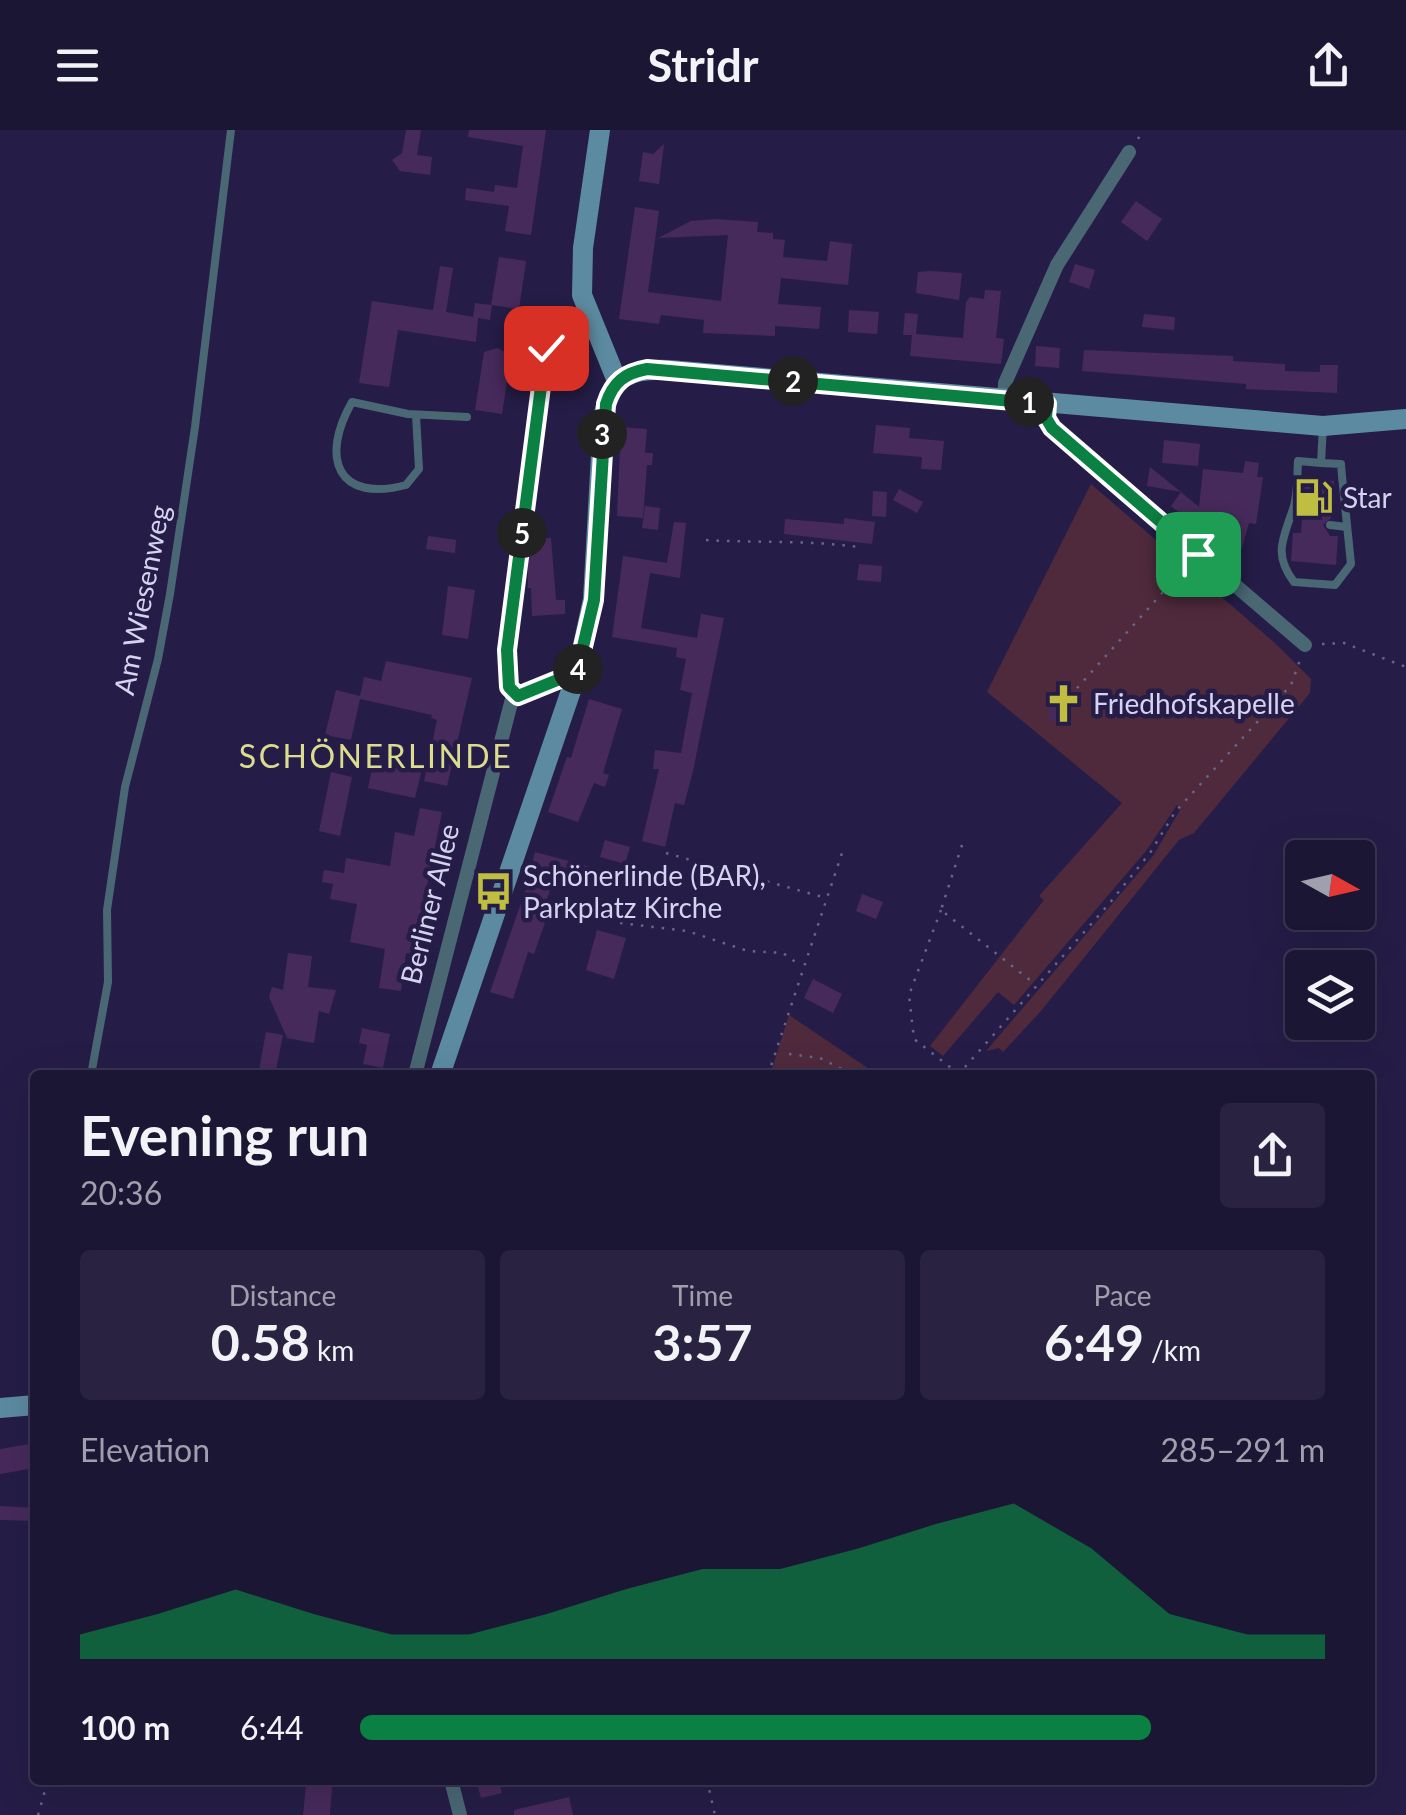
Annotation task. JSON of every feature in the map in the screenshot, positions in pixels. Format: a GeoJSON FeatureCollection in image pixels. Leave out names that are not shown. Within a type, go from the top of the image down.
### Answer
{"type":"FeatureCollection","features":[{"type":"Feature","properties":{"kind":"main road"},"geometry":{"type":"LineString","coordinates":[[600,130],[582,248],[582,295],[618,381],[632,372],[668,370],[1323,426],[1406,418]]}},
{"type":"Feature","properties":{"kind":"main road","name":"Berliner Allee"},"geometry":{"type":"LineString","coordinates":[[442,1070],[577,672],[594,600],[603,417],[610,392],[618,381]]}},
{"type":"Feature","properties":{"kind":"main road"},"geometry":{"type":"LineString","coordinates":[[0,1408],[30,1406]]}},
{"type":"Feature","properties":{"kind":"street"},"geometry":{"type":"LineString","coordinates":[[1004,399],[1005,383],[1057,265],[1128,152]]}},
{"type":"Feature","properties":{"kind":"street"},"geometry":{"type":"LineString","coordinates":[[1047,404],[1046,418],[1052,428],[1305,645]]}},
{"type":"Feature","properties":{"kind":"street"},"geometry":{"type":"LineString","coordinates":[[518,696],[577,672]]}},
{"type":"Feature","properties":{"kind":"street","name":"Berliner Allee"},"geometry":{"type":"LineString","coordinates":[[416,1070],[512,699],[518,696]]}},
{"type":"Feature","properties":{"kind":"street"},"geometry":{"type":"LineString","coordinates":[[452,1785],[460,1815]]}},
{"type":"Feature","properties":{"kind":"lane","name":"Am Wiesenweg"},"geometry":{"type":"LineString","coordinates":[[92,1070],[108,982],[107,910],[125,787],[158,658],[195,428],[230,130]]}},
{"type":"Feature","properties":{"kind":"lane"},"geometry":{"type":"LineString","coordinates":[[416,416],[419,469],[406,485],[363,485],[342,474],[335,464],[338,429],[352,402],[416,416],[467,417]]}},
{"type":"Feature","properties":{"kind":"lane"},"geometry":{"type":"LineString","coordinates":[[1321,463],[1323,426]]}},
{"type":"Feature","properties":{"kind":"lane"},"geometry":{"type":"LineString","coordinates":[[1298,461],[1321,463],[1341,464],[1352,564],[1335,585],[1294,582],[1282,565],[1283,531],[1299,506],[1298,461]]}},
{"type":"Feature","properties":{"kind":"lane"},"geometry":{"type":"LineString","coordinates":[[1333,492],[1344,493]]}},
{"type":"Feature","properties":{"kind":"lane"},"geometry":{"type":"LineString","coordinates":[[1332,509],[1346,510]]}},
{"type":"Feature","properties":{"kind":"lane"},"geometry":{"type":"LineString","coordinates":[[1287,522],[1302,523]]}},
{"type":"Feature","properties":{"kind":"lane"},"geometry":{"type":"LineString","coordinates":[[1330,525],[1347,527]]}},
{"type":"Feature","properties":{"kind":"lane"},"geometry":{"type":"LineString","coordinates":[[514,599],[506,672],[509,687],[518,696]]}},
{"type":"Feature","properties":{"kind":"path"},"geometry":{"type":"LineString","coordinates":[[514,599],[546,348]]}},
{"type":"Feature","properties":{"kind":"path"},"geometry":{"type":"LineString","coordinates":[[546,356],[587,359]]}},
{"type":"Feature","properties":{"kind":"path"},"geometry":{"type":"LineString","coordinates":[[706,540],[783,544],[813,541],[858,547]]}},
{"type":"Feature","properties":{"kind":"path"},"geometry":{"type":"LineString","coordinates":[[1070,696],[1198,554]]}},
{"type":"Feature","properties":{"kind":"path"},"geometry":{"type":"LineString","coordinates":[[962,1070],[1150,853],[1175,812],[1291,685],[1305,645],[1344,644],[1406,667]]}},
{"type":"Feature","properties":{"kind":"path"},"geometry":{"type":"LineString","coordinates":[[953,1070],[914,1039],[908,994],[962,844]]}},
{"type":"Feature","properties":{"kind":"path"},"geometry":{"type":"LineString","coordinates":[[666,853],[827,898]]}},
{"type":"Feature","properties":{"kind":"path"},"geometry":{"type":"LineString","coordinates":[[770,1070],[842,853]]}},
{"type":"Feature","properties":{"kind":"path"},"geometry":{"type":"LineString","coordinates":[[941,910],[1036,986]]}},
{"type":"Feature","properties":{"kind":"path"},"geometry":{"type":"LineString","coordinates":[[620,923],[678,930],[748,951],[788,954],[802,966]]}},
{"type":"Feature","properties":{"kind":"path"},"geometry":{"type":"LineString","coordinates":[[789,1054],[820,1058],[844,1070]]}},
{"type":"Feature","properties":{"kind":"path"},"geometry":{"type":"LineString","coordinates":[[38,1815],[47,1785]]}},
{"type":"Feature","properties":{"kind":"path"},"geometry":{"type":"LineString","coordinates":[[708,1785],[715,1815]]}},
{"type":"Feature","properties":{"kind":"shaded area"},"geometry":{"type":"Polygon","coordinates":[[[1091,484],[1276,644],[1311,679],[1310,693],[1194,833],[1179,840],[1041,1011],[1003,1052],[999,1048],[986,1051],[1153,856],[1180,810],[1177,805],[1146,851],[1014,1005],[998,992],[943,1056],[930,1046],[1044,900],[1039,896],[1122,803],[987,692],[1091,484]]]}},
{"type":"Feature","properties":{"kind":"shaded area"},"geometry":{"type":"Polygon","coordinates":[[[789,1015],[871,1070],[772,1070],[789,1015]]]}},
{"type":"Feature","properties":{"kind":"building"},"geometry":{"type":"Polygon","coordinates":[[[406,130],[421,130],[417,155],[432,157],[430,175],[400,171],[392,160],[402,153],[406,130]]]}},
{"type":"Feature","properties":{"kind":"building"},"geometry":{"type":"Polygon","coordinates":[[[469,130],[546,130],[531,235],[505,231],[509,206],[465,200],[466,188],[494,192],[495,185],[517,188],[523,146],[468,137],[469,130]]]}},
{"type":"Feature","properties":{"kind":"building"},"geometry":{"type":"Polygon","coordinates":[[[664,144],[659,184],[639,181],[643,152],[653,154],[664,144]]]}},
{"type":"Feature","properties":{"kind":"building"},"geometry":{"type":"Polygon","coordinates":[[[1136,201],[1162,219],[1147,241],[1121,222],[1136,201]]]}},
{"type":"Feature","properties":{"kind":"building"},"geometry":{"type":"Polygon","coordinates":[[[635,207],[659,211],[648,292],[721,301],[728,235],[658,238],[691,221],[715,219],[758,222],[757,232],[773,233],[773,239],[785,240],[783,257],[827,261],[830,241],[852,244],[848,285],[781,278],[778,304],[821,307],[819,329],[775,326],[775,336],[703,333],[704,320],[661,315],[659,324],[619,319],[635,207]]]}},
{"type":"Feature","properties":{"kind":"building"},"geometry":{"type":"Polygon","coordinates":[[[499,257],[526,261],[519,309],[492,305],[490,320],[478,318],[476,342],[398,330],[389,387],[359,383],[372,301],[433,310],[440,266],[453,268],[446,312],[473,317],[475,303],[491,305],[499,257]]]}},
{"type":"Feature","properties":{"kind":"building"},"geometry":{"type":"Polygon","coordinates":[[[1075,264],[1095,270],[1089,289],[1069,282],[1075,264]]]}},
{"type":"Feature","properties":{"kind":"building"},"geometry":{"type":"Polygon","coordinates":[[[918,272],[962,273],[959,300],[916,293],[918,272]]]}},
{"type":"Feature","properties":{"kind":"building"},"geometry":{"type":"Polygon","coordinates":[[[985,290],[1001,291],[996,338],[1004,339],[1001,364],[910,356],[912,335],[903,335],[905,313],[918,314],[916,334],[963,338],[966,302],[970,297],[984,299],[985,290]]]}},
{"type":"Feature","properties":{"kind":"building"},"geometry":{"type":"Polygon","coordinates":[[[849,310],[879,312],[877,334],[848,332],[849,310]]]}},
{"type":"Feature","properties":{"kind":"building"},"geometry":{"type":"Polygon","coordinates":[[[1144,314],[1175,317],[1174,330],[1142,327],[1144,314]]]}},
{"type":"Feature","properties":{"kind":"building"},"geometry":{"type":"Polygon","coordinates":[[[1036,346],[1060,348],[1059,368],[1035,366],[1036,346]]]}},
{"type":"Feature","properties":{"kind":"building"},"geometry":{"type":"Polygon","coordinates":[[[498,348],[511,356],[502,414],[475,410],[484,352],[498,348]]]}},
{"type":"Feature","properties":{"kind":"building"},"geometry":{"type":"Polygon","coordinates":[[[1084,350],[1233,356],[1233,361],[1285,364],[1285,371],[1320,372],[1320,365],[1338,365],[1337,393],[1246,389],[1246,384],[1082,371],[1084,350]]]}},
{"type":"Feature","properties":{"kind":"building"},"geometry":{"type":"Polygon","coordinates":[[[876,425],[910,428],[909,438],[944,441],[941,470],[921,469],[922,457],[873,453],[876,425]]]}},
{"type":"Feature","properties":{"kind":"building"},"geometry":{"type":"Polygon","coordinates":[[[621,427],[647,429],[645,453],[653,453],[652,465],[647,465],[643,518],[617,516],[621,427]]]}},
{"type":"Feature","properties":{"kind":"building"},"geometry":{"type":"Polygon","coordinates":[[[1164,440],[1200,444],[1198,466],[1162,463],[1164,440]]]}},
{"type":"Feature","properties":{"kind":"building"},"geometry":{"type":"Polygon","coordinates":[[[1245,461],[1259,463],[1257,477],[1263,477],[1256,524],[1249,523],[1240,555],[1225,551],[1230,534],[1205,532],[1206,524],[1191,522],[1171,506],[1181,492],[1199,507],[1203,469],[1243,473],[1245,461]]]}},
{"type":"Feature","properties":{"kind":"building"},"geometry":{"type":"Polygon","coordinates":[[[1150,467],[1181,492],[1147,486],[1150,467]]]}},
{"type":"Feature","properties":{"kind":"building"},"geometry":{"type":"Polygon","coordinates":[[[1305,479],[1334,481],[1331,518],[1323,525],[1330,536],[1338,536],[1336,565],[1291,561],[1293,533],[1301,533],[1305,479]]]}},
{"type":"Feature","properties":{"kind":"building"},"geometry":{"type":"Polygon","coordinates":[[[899,489],[923,502],[917,513],[893,500],[899,489]]]}},
{"type":"Feature","properties":{"kind":"building"},"geometry":{"type":"Polygon","coordinates":[[[873,491],[887,492],[886,517],[872,516],[873,491]]]}},
{"type":"Feature","properties":{"kind":"building"},"geometry":{"type":"Polygon","coordinates":[[[645,506],[660,508],[658,530],[642,528],[645,506]]]}},
{"type":"Feature","properties":{"kind":"building"},"geometry":{"type":"Polygon","coordinates":[[[844,518],[875,522],[872,544],[784,534],[785,519],[844,524],[844,518]]]}},
{"type":"Feature","properties":{"kind":"building"},"geometry":{"type":"Polygon","coordinates":[[[674,522],[686,523],[680,578],[650,573],[641,628],[697,638],[701,614],[724,618],[693,771],[684,805],[675,803],[665,847],[642,841],[659,769],[653,769],[655,750],[681,753],[692,693],[680,690],[686,659],[676,657],[677,648],[612,637],[623,556],[667,563],[674,522]]]}},
{"type":"Feature","properties":{"kind":"building"},"geometry":{"type":"Polygon","coordinates":[[[428,536],[456,540],[455,553],[426,549],[428,536]]]}},
{"type":"Feature","properties":{"kind":"building"},"geometry":{"type":"Polygon","coordinates":[[[551,538],[556,600],[565,600],[565,614],[532,616],[528,539],[551,538]]]}},
{"type":"Feature","properties":{"kind":"building"},"geometry":{"type":"Polygon","coordinates":[[[859,564],[882,566],[881,582],[857,580],[859,564]]]}},
{"type":"Feature","properties":{"kind":"building"},"geometry":{"type":"Polygon","coordinates":[[[448,586],[475,590],[468,639],[442,635],[448,586]]]}},
{"type":"Feature","properties":{"kind":"building"},"geometry":{"type":"Polygon","coordinates":[[[386,661],[472,678],[447,786],[424,781],[437,720],[432,715],[360,699],[351,740],[325,735],[336,690],[360,696],[364,677],[381,681],[386,661]]]}},
{"type":"Feature","properties":{"kind":"building","name":"Friedhofskapelle"},"geometry":{"type":"Polygon","coordinates":[[[1063,690],[1077,702],[1062,719],[1049,722],[1049,707],[1063,690]]]}},
{"type":"Feature","properties":{"kind":"building"},"geometry":{"type":"Polygon","coordinates":[[[589,699],[622,709],[603,773],[609,775],[605,787],[594,783],[578,822],[548,812],[567,757],[571,758],[589,699]]]}},
{"type":"Feature","properties":{"kind":"building"},"geometry":{"type":"Polygon","coordinates":[[[385,760],[422,769],[415,798],[368,788],[372,769],[383,772],[385,760]]]}},
{"type":"Feature","properties":{"kind":"building"},"geometry":{"type":"Polygon","coordinates":[[[331,772],[352,777],[340,836],[319,831],[331,772]]]}},
{"type":"Feature","properties":{"kind":"building"},"geometry":{"type":"Polygon","coordinates":[[[420,808],[442,812],[413,954],[406,953],[401,991],[379,988],[385,949],[350,942],[357,904],[330,899],[333,884],[322,882],[324,870],[344,873],[346,858],[390,866],[395,832],[414,836],[420,808]]]}},
{"type":"Feature","properties":{"kind":"building"},"geometry":{"type":"Polygon","coordinates":[[[605,840],[630,847],[625,864],[600,857],[605,840]]]}},
{"type":"Feature","properties":{"kind":"building"},"geometry":{"type":"Polygon","coordinates":[[[535,852],[606,871],[601,888],[554,877],[542,915],[547,917],[534,954],[528,952],[513,999],[490,992],[535,852]]]}},
{"type":"Feature","properties":{"kind":"building"},"geometry":{"type":"Polygon","coordinates":[[[862,894],[883,902],[876,919],[856,911],[862,894]]]}},
{"type":"Feature","properties":{"kind":"building"},"geometry":{"type":"Polygon","coordinates":[[[597,930],[626,938],[614,979],[586,970],[597,930]]]}},
{"type":"Feature","properties":{"kind":"building"},"geometry":{"type":"Polygon","coordinates":[[[288,953],[312,956],[308,987],[336,990],[329,1014],[319,1011],[314,1043],[287,1038],[269,997],[272,987],[283,990],[288,953]]]}},
{"type":"Feature","properties":{"kind":"building"},"geometry":{"type":"Polygon","coordinates":[[[813,979],[842,994],[833,1013],[804,998],[813,979]]]}},
{"type":"Feature","properties":{"kind":"building"},"geometry":{"type":"Polygon","coordinates":[[[362,1028],[390,1034],[383,1068],[363,1064],[367,1045],[359,1043],[362,1028]]]}},
{"type":"Feature","properties":{"kind":"building"},"geometry":{"type":"Polygon","coordinates":[[[266,1032],[283,1035],[276,1070],[259,1070],[266,1032]]]}},
{"type":"Feature","properties":{"kind":"building"},"geometry":{"type":"Polygon","coordinates":[[[30,1444],[30,1469],[0,1474],[0,1449],[30,1444]]]}},
{"type":"Feature","properties":{"kind":"building"},"geometry":{"type":"Polygon","coordinates":[[[0,1506],[30,1508],[30,1521],[0,1520],[0,1506]]]}},
{"type":"Feature","properties":{"kind":"building"},"geometry":{"type":"Polygon","coordinates":[[[306,1785],[332,1787],[330,1815],[303,1815],[306,1785]]]}},
{"type":"Feature","properties":{"kind":"building"},"geometry":{"type":"Polygon","coordinates":[[[477,1785],[500,1785],[502,1793],[481,1798],[477,1785]]]}},
{"type":"Feature","properties":{"kind":"building"},"geometry":{"type":"Polygon","coordinates":[[[569,1797],[573,1815],[514,1815],[514,1810],[569,1797]]]}},
{"type":"Feature","properties":{"kind":"place","name":"Star"},"geometry":{"type":"Point","coordinates":[1313,498]}},
{"type":"Feature","properties":{"kind":"place","name":"Friedhofskapelle"},"geometry":{"type":"Point","coordinates":[1063,704]}},
{"type":"Feature","properties":{"kind":"place","name":"Schönerlinde (BAR), Parkplatz Kirche"},"geometry":{"type":"Point","coordinates":[493,892]}},
{"type":"Feature","properties":{"kind":"district","name":"SCHÖNERLINDE"},"geometry":{"type":"Point","coordinates":[376,757]}},
{"type":"Feature","properties":{"kind":"route"},"geometry":{"type":"LineString","coordinates":[[546,348],[507,650],[509,687],[518,696],[577,672],[594,600],[603,419],[610,392],[632,372],[690,371],[1047,404],[1046,418],[1052,428],[1198,554]]}}]}
